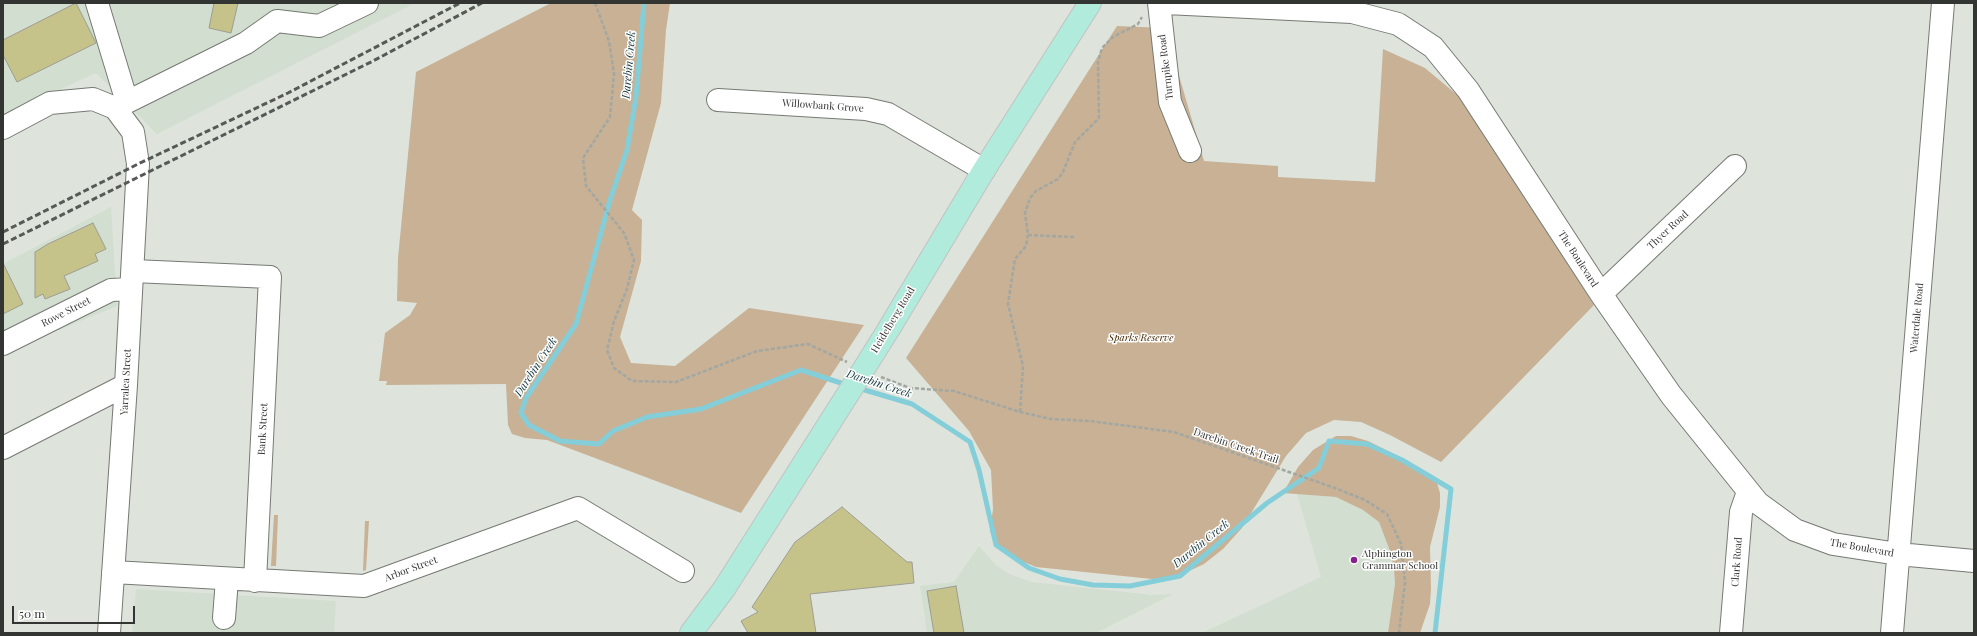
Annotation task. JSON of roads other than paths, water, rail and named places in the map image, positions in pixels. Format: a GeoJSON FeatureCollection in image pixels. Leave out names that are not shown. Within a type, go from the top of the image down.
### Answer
{"type":"FeatureCollection","features":[{"type":"Feature","properties":{"kind":"main road","name":"Heidelberg Road"},"geometry":{"type":"LineString","coordinates":[[691,633],[724,589],[839,409],[984,170],[1090,3]]}},
{"type":"Feature","properties":{"kind":"street"},"geometry":{"type":"LineString","coordinates":[[97,3],[121,105]]}},
{"type":"Feature","properties":{"kind":"street"},"geometry":{"type":"LineString","coordinates":[[3,128],[50,103],[93,99],[121,105],[246,43],[277,21],[319,26],[366,3]]}},
{"type":"Feature","properties":{"kind":"street","name":"The Boulevard"},"geometry":{"type":"LineString","coordinates":[[1166,3],[1352,12],[1398,24],[1433,47],[1468,90],[1601,294],[1671,395],[1758,503],[1794,530],[1833,544],[1898,554],[1974,560]]}},
{"type":"Feature","properties":{"kind":"street","name":"Waterdale Road"},"geometry":{"type":"LineString","coordinates":[[1892,633],[1943,3]]}},
{"type":"Feature","properties":{"kind":"street","name":"Turnpike Road"},"geometry":{"type":"LineString","coordinates":[[1151,9],[1170,102],[1190,150]]}},
{"type":"Feature","properties":{"kind":"street","name":"Willowbank Grove"},"geometry":{"type":"LineString","coordinates":[[718,100],[866,109],[888,114],[984,170]]}},
{"type":"Feature","properties":{"kind":"street","name":"Yarralea Street"},"geometry":{"type":"LineString","coordinates":[[109,633],[126,385],[138,164],[134,132],[121,105]]}},
{"type":"Feature","properties":{"kind":"street","name":"Thyer Road"},"geometry":{"type":"LineString","coordinates":[[1601,294],[1735,166]]}},
{"type":"Feature","properties":{"kind":"street","name":"Rowe Street"},"geometry":{"type":"LineString","coordinates":[[3,344],[132,280],[270,277]]}},
{"type":"Feature","properties":{"kind":"street","name":"Bank Street"},"geometry":{"type":"LineString","coordinates":[[255,581],[270,277]]}},
{"type":"Feature","properties":{"kind":"street"},"geometry":{"type":"LineString","coordinates":[[3,448],[126,385]]}},
{"type":"Feature","properties":{"kind":"street","name":"Clark Road"},"geometry":{"type":"LineString","coordinates":[[1731,633],[1741,512],[1748,492]]}},
{"type":"Feature","properties":{"kind":"street","name":"Arbor Street"},"geometry":{"type":"LineString","coordinates":[[113,572],[357,586],[371,584],[578,508],[684,571]]}},
{"type":"Feature","properties":{"kind":"street"},"geometry":{"type":"LineString","coordinates":[[224,618],[227,579]]}},
{"type":"Feature","properties":{"kind":"waterway","name":"Darebin Creek"},"geometry":{"type":"LineString","coordinates":[[644,3],[636,97],[627,150],[610,200],[576,324],[526,398],[521,413],[529,425],[560,441],[599,444],[613,431],[647,417],[701,409],[801,370],[847,385]]}},
{"type":"Feature","properties":{"kind":"waterway","name":"Darebin Creek"},"geometry":{"type":"LineString","coordinates":[[858,388],[912,404],[970,442],[979,470],[996,545],[1029,568],[1060,579],[1093,585],[1130,586],[1180,576],[1267,503],[1319,468],[1329,441],[1367,444],[1402,460],[1451,489],[1435,633]]}},
{"type":"Feature","properties":{"kind":"railway"},"geometry":{"type":"LineString","coordinates":[[3,232],[138,164],[288,93],[460,3]]}},
{"type":"Feature","properties":{"kind":"railway"},"geometry":{"type":"LineString","coordinates":[[3,244],[373,61],[482,3]]}},
{"type":"Feature","properties":{"kind":"place","name":"Alphington Grammar School"},"geometry":{"type":"Point","coordinates":[1354,560]}},
{"type":"Feature","properties":{"kind":"park label","name":"Sparks Reserve"},"geometry":{"type":"Point","coordinates":[1141,338]}}]}
